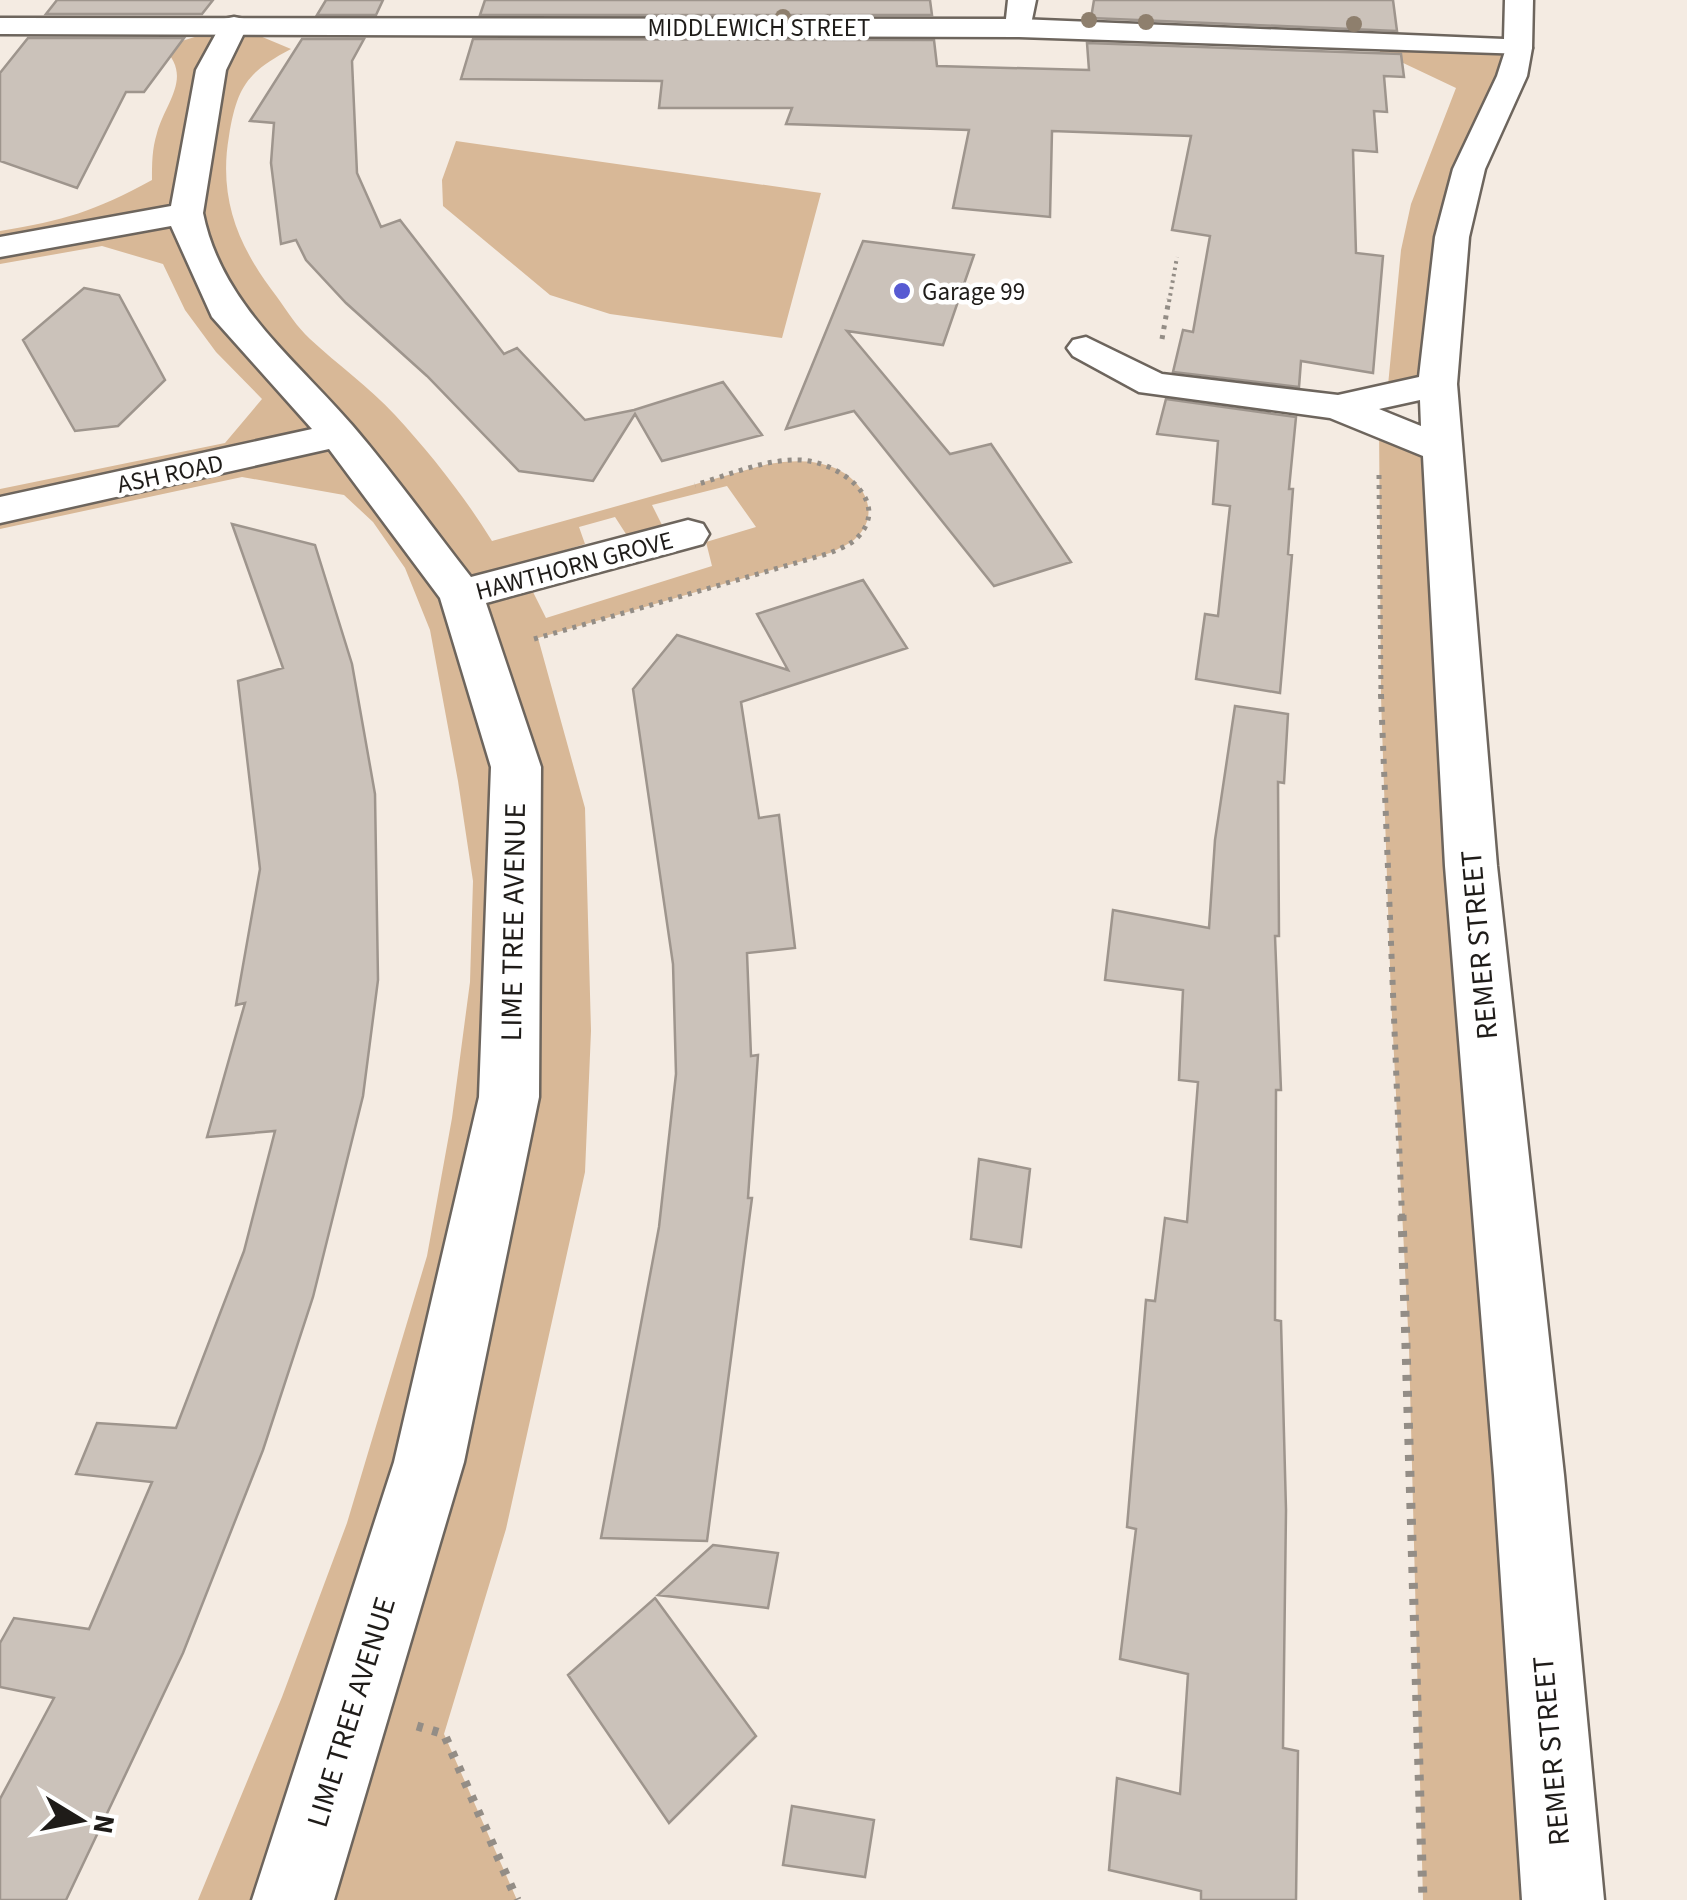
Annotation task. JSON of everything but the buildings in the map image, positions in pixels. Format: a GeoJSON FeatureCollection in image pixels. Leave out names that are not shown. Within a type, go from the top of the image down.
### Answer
{"type":"FeatureCollection","features":[{"type":"Feature","properties":{"kind":"street","name":"MIDDLEWICH STREET"},"geometry":{"type":"LineString","coordinates":[[0,26],[1021,14],[1519,24]]}},
{"type":"Feature","properties":{"kind":"street","name":"REMER STREET"},"geometry":{"type":"LineString","coordinates":[[1519,24],[1512,76],[1469,169],[1452,238],[1438,384],[1471,866],[1527,1456],[1563,1900]]}},
{"type":"Feature","properties":{"kind":"street","name":"LIME TREE AVENUE"},"geometry":{"type":"LineString","coordinates":[[234,25],[211,70],[186,213],[190,234],[225,309],[339,435],[461,595],[516,766],[509,1097],[429,1462],[292,1900]]}},
{"type":"Feature","properties":{"kind":"street"},"geometry":{"type":"LineString","coordinates":[[0,247],[186,213]]}},
{"type":"Feature","properties":{"kind":"street"},"geometry":{"type":"LineString","coordinates":[[1086,348],[1153,384],[1338,407],[1442,449]]}},
{"type":"Feature","properties":{"kind":"street"},"geometry":{"type":"LineString","coordinates":[[1338,407],[1438,384]]}},
{"type":"Feature","properties":{"kind":"street","name":"ASH ROAD"},"geometry":{"type":"LineString","coordinates":[[0,510],[339,435]]}},
{"type":"Feature","properties":{"kind":"street","name":"HAWTHORN GROVE"},"geometry":{"type":"LineString","coordinates":[[461,595],[688,534]]}},
{"type":"Feature","properties":{"kind":"path"},"geometry":{"type":"LineString","coordinates":[[1153,384],[1177,256]]}},
{"type":"Feature","properties":{"kind":"path"},"geometry":{"type":"LineString","coordinates":[[1379,424],[1381,697],[1410,1347],[1422,1900]]}},
{"type":"Feature","properties":{"kind":"path"},"geometry":{"type":"LineString","coordinates":[[354,1706],[444,1734],[517,1900]]}},
{"type":"Feature","properties":{"kind":"shaded area"},"geometry":{"type":"Polygon","coordinates":[[[234,25],[291,49],[264,65],[246,83],[232,119],[227,181],[229,202],[242,241],[301,329],[395,415],[446,476],[492,541],[783,462],[814,462],[840,471],[858,485],[868,505],[865,527],[848,544],[830,553],[538,638],[585,808],[591,1031],[585,1172],[506,1529],[444,1734],[517,1900],[198,1900],[282,1697],[347,1523],[427,1256],[452,1118],[470,982],[473,881],[430,630],[405,568],[373,522],[344,495],[242,477],[0,529],[0,489],[225,443],[262,399],[216,352],[185,310],[163,264],[102,246],[0,264],[0,231],[78,213],[152,180],[155,139],[177,79],[176,68],[162,47],[234,25]],[[727,486],[652,505],[669,539],[635,548],[615,517],[579,527],[585,544],[524,563],[526,578],[546,618],[712,566],[706,542],[756,527],[727,486]]]}},
{"type":"Feature","properties":{"kind":"shaded area"},"geometry":{"type":"Polygon","coordinates":[[[1381,40],[1518,48],[1469,169],[1438,384],[1387,396],[1401,250],[1411,204],[1456,88],[1380,52],[1381,40]]]}},
{"type":"Feature","properties":{"kind":"shaded area"},"geometry":{"type":"Polygon","coordinates":[[[456,141],[821,193],[782,338],[610,314],[550,295],[443,206],[442,180],[456,141]]]}},
{"type":"Feature","properties":{"kind":"shaded area"},"geometry":{"type":"Polygon","coordinates":[[[1379,423],[1442,449],[1563,1900],[1423,1900],[1409,1347],[1381,697],[1379,423]]]}},
{"type":"Feature","properties":{"kind":"place","name":"Garage 99"},"geometry":{"type":"Point","coordinates":[902,291]}}]}
